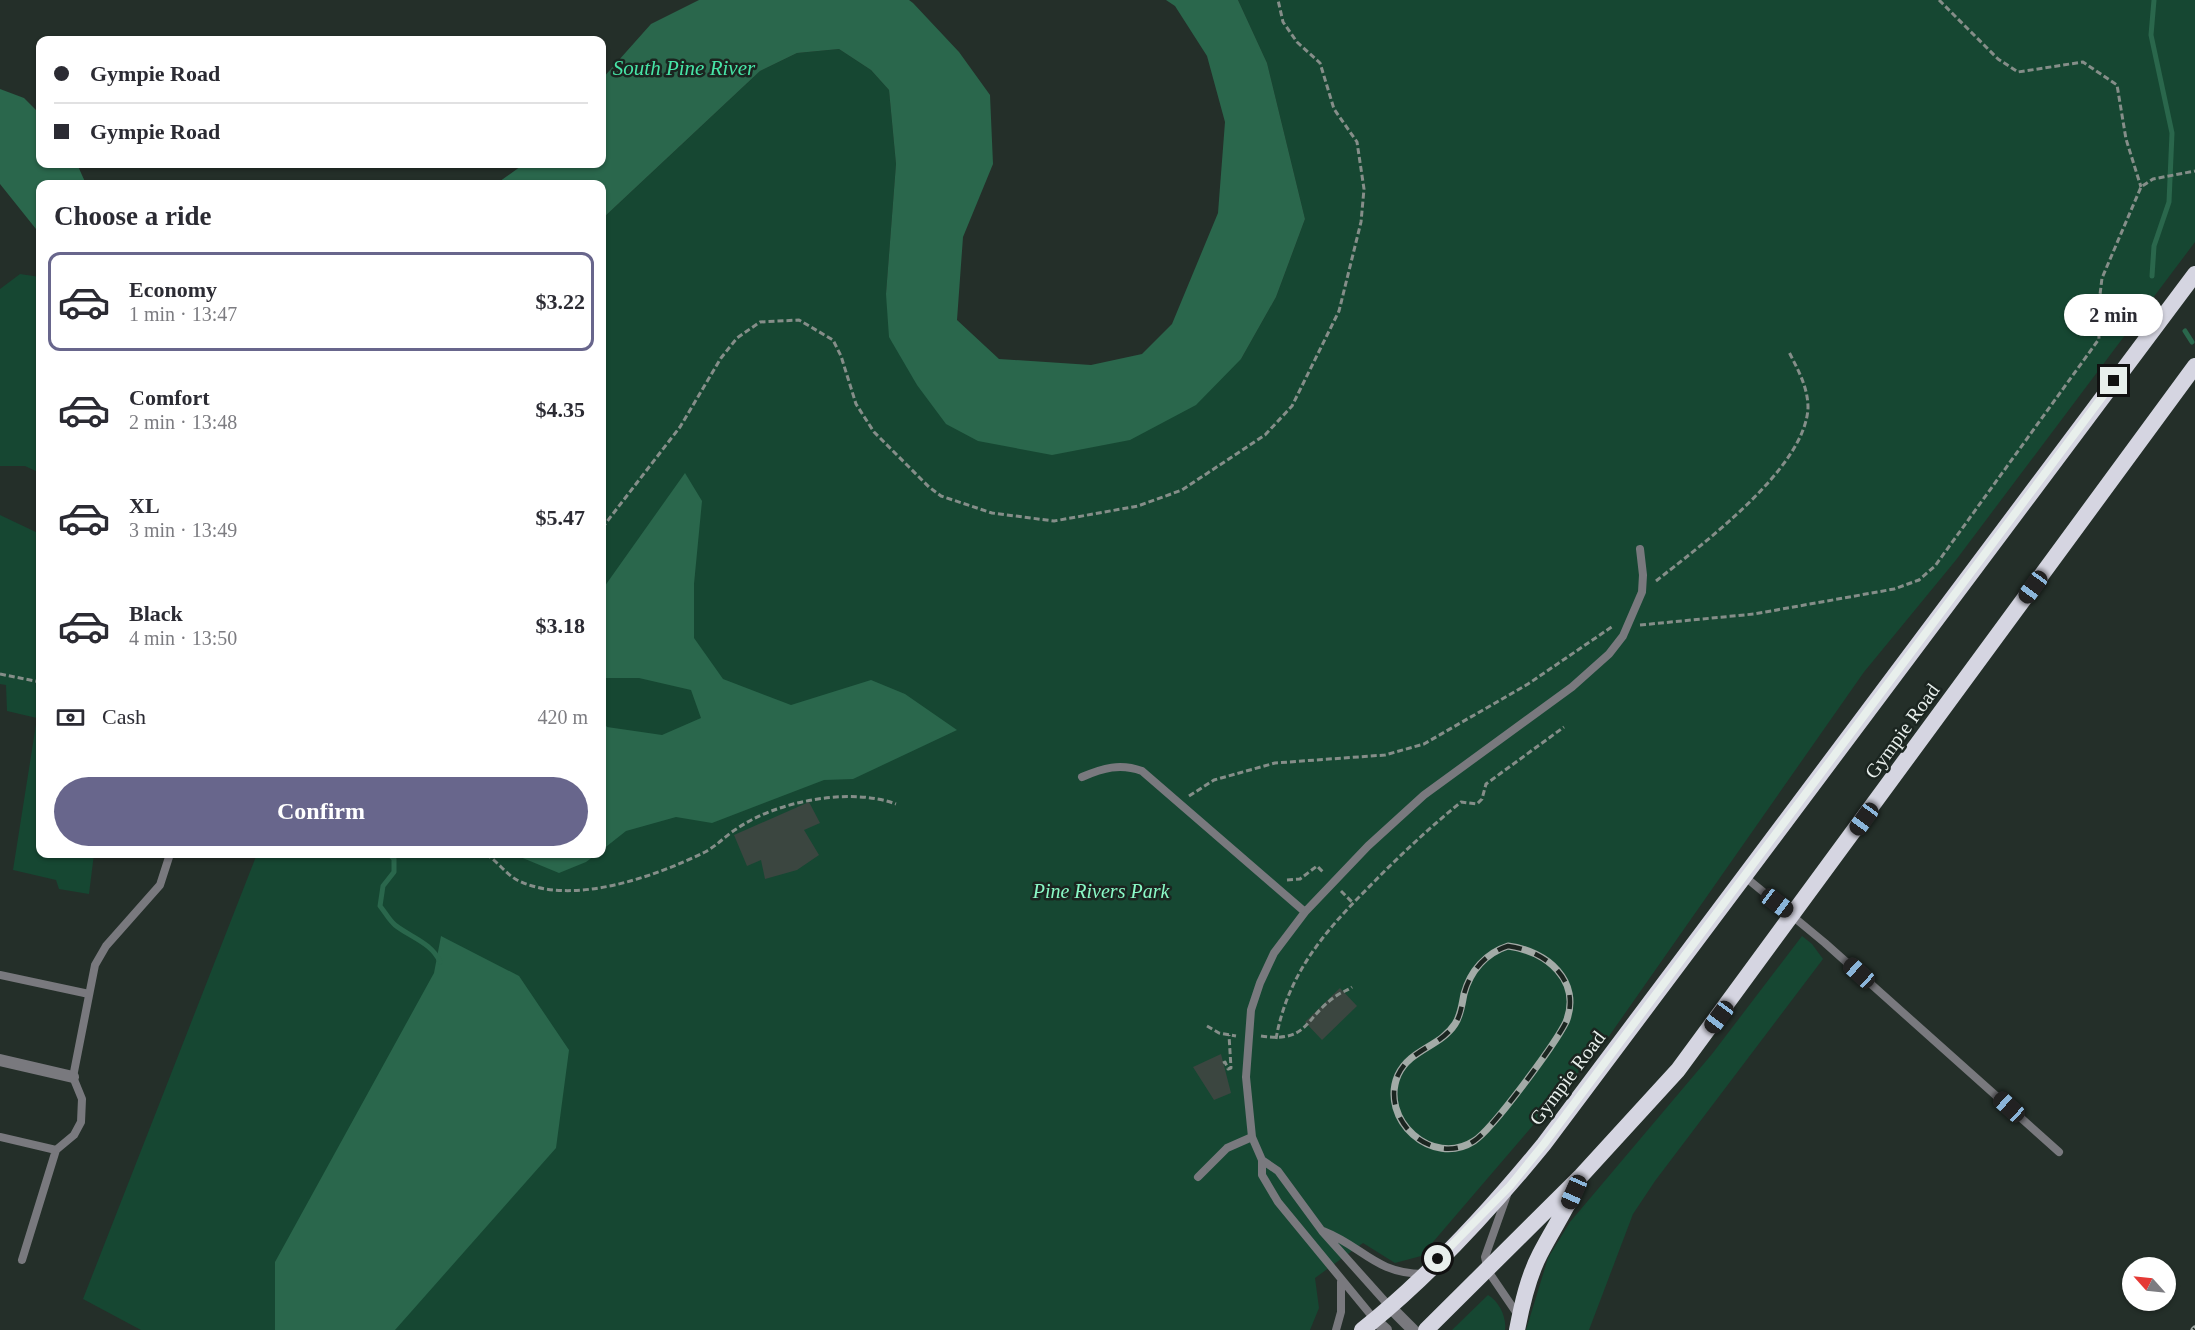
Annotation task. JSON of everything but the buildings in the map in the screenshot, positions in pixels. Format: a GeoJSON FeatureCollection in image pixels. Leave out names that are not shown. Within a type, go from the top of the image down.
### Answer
{"type":"FeatureCollection","features":[{"type":"Feature","properties":{"kind":"highway","name":"Gympie Road"},"geometry":{"type":"LineString","coordinates":[[1374,1327],[1390,1307],[1510,1186],[2195,274]]}},
{"type":"Feature","properties":{"kind":"highway","name":"Gympie Road"},"geometry":{"type":"LineString","coordinates":[[1425,1330],[1488,1271],[1581,1176],[1678,1070],[2195,366]]}},
{"type":"Feature","properties":{"kind":"highway"},"geometry":{"type":"LineString","coordinates":[[1518,1323],[1527,1285],[1540,1254],[1559,1223],[1581,1176]]}},
{"type":"Feature","properties":{"kind":"street"},"geometry":{"type":"LineString","coordinates":[[0,1060],[73,1077]]}},
{"type":"Feature","properties":{"kind":"street"},"geometry":{"type":"LineString","coordinates":[[1390,1307],[1413,1330]]}},
{"type":"Feature","properties":{"kind":"lane"},"geometry":{"type":"LineString","coordinates":[[1374,1327],[1278,1202],[1262,1175],[1262,1160],[1252,1137],[1246,1077],[1251,1010],[1260,983],[1274,953],[1305,912],[1368,846],[1424,795],[1592,670],[1609,654],[1629,625],[1642,592],[1640,549]]}},
{"type":"Feature","properties":{"kind":"lane"},"geometry":{"type":"LineString","coordinates":[[1082,777],[1113,766],[1130,766],[1152,778],[1305,912]]}},
{"type":"Feature","properties":{"kind":"lane"},"geometry":{"type":"LineString","coordinates":[[22,1260],[56,1150],[74,1134],[81,1122],[82,1099],[73,1077],[95,965],[101,954],[160,885],[169,858]]}},
{"type":"Feature","properties":{"kind":"lane"},"geometry":{"type":"LineString","coordinates":[[1744,876],[1793,915],[2059,1152]]}},
{"type":"Feature","properties":{"kind":"lane"},"geometry":{"type":"LineString","coordinates":[[0,975],[89,994]]}},
{"type":"Feature","properties":{"kind":"lane"},"geometry":{"type":"LineString","coordinates":[[0,1137],[56,1150]]}},
{"type":"Feature","properties":{"kind":"lane"},"geometry":{"type":"LineString","coordinates":[[1198,1178],[1227,1148],[1252,1137]]}},
{"type":"Feature","properties":{"kind":"lane"},"geometry":{"type":"LineString","coordinates":[[1262,1160],[1278,1171],[1322,1231],[1390,1307]]}},
{"type":"Feature","properties":{"kind":"lane","name":"Gympie Road"},"geometry":{"type":"LineString","coordinates":[[1488,1271],[1485,1257],[1510,1186]]}},
{"type":"Feature","properties":{"kind":"lane"},"geometry":{"type":"LineString","coordinates":[[1322,1231],[1344,1239],[1381,1267],[1404,1274],[1423,1274]]}},
{"type":"Feature","properties":{"kind":"lane"},"geometry":{"type":"LineString","coordinates":[[1488,1271],[1518,1323]]}},
{"type":"Feature","properties":{"kind":"lane"},"geometry":{"type":"LineString","coordinates":[[1336,1330],[1341,1312],[1341,1282]]}},
{"type":"Feature","properties":{"kind":"path"},"geometry":{"type":"LineString","coordinates":[[606,523],[680,427],[732,344],[760,322],[799,320],[833,340],[842,356],[856,404],[874,432],[928,487],[941,496],[992,513],[1054,521],[1138,506],[1182,490],[1265,435],[1292,406],[1336,321],[1346,294],[1361,222],[1364,189],[1358,142],[1334,109],[1320,63],[1297,42],[1283,22],[1278,0]]}},
{"type":"Feature","properties":{"kind":"path"},"geometry":{"type":"LineString","coordinates":[[1939,0],[1998,59],[2018,72],[2084,62],[2113,80],[2119,90],[2127,139],[2141,187]]}},
{"type":"Feature","properties":{"kind":"path"},"geometry":{"type":"LineString","coordinates":[[1181,804],[1202,786],[1246,770],[1302,759],[1385,755],[1424,744],[1528,684],[1610,627],[1754,614],[1894,589],[1919,580],[1935,566],[2099,339],[2098,311],[2102,278],[2141,187],[2146,182],[2158,178],[2195,171]]}},
{"type":"Feature","properties":{"kind":"path"},"geometry":{"type":"LineString","coordinates":[[1642,592],[1731,522],[1768,482],[1802,433],[1808,410],[1806,386],[1789,352]]}},
{"type":"Feature","properties":{"kind":"path"},"geometry":{"type":"LineString","coordinates":[[0,674],[36,681]]}},
{"type":"Feature","properties":{"kind":"path"},"geometry":{"type":"LineString","coordinates":[[1276,1039],[1281,1013],[1292,984],[1308,956],[1333,923],[1430,828],[1461,802],[1477,804],[1482,799],[1486,784],[1564,727]]}},
{"type":"Feature","properties":{"kind":"path"},"geometry":{"type":"LineString","coordinates":[[491,858],[518,880],[548,891],[573,892],[624,882],[681,863],[722,842],[738,827],[813,798],[859,797],[884,799],[896,804]]}},
{"type":"Feature","properties":{"kind":"path"},"geometry":{"type":"LineString","coordinates":[[1207,1026],[1229,1035],[1276,1039],[1296,1033],[1337,995],[1352,987]]}},
{"type":"Feature","properties":{"kind":"path"},"geometry":{"type":"LineString","coordinates":[[1223,1063],[1226,1062],[1228,1069],[1231,1068],[1229,1035]]}},
{"type":"Feature","properties":{"kind":"green space","name":"Pine Rivers Park"},"geometry":{"type":"Polygon","coordinates":[[[1238,0],[2195,0],[2195,242],[1956,560],[1864,672],[1607,1039],[1421,1256],[1395,1263],[1363,1243],[1315,1278],[1319,1308],[1310,1330],[141,1330],[83,1299],[255,858],[606,858],[606,215],[760,71],[797,53],[839,49],[871,70],[889,90],[896,164],[886,294],[917,385],[1241,359],[1276,297],[1305,219],[1267,63],[1238,0]]]}},
{"type":"Feature","properties":{"kind":"green space"},"geometry":{"type":"Polygon","coordinates":[[[20,274],[36,276],[36,471],[25,466],[0,466],[0,289],[20,274]]]}},
{"type":"Feature","properties":{"kind":"green space"},"geometry":{"type":"Polygon","coordinates":[[[0,515],[36,532],[36,718],[7,711],[6,685],[0,684],[0,515]]]}},
{"type":"Feature","properties":{"kind":"green space"},"geometry":{"type":"Polygon","coordinates":[[[36,724],[36,858],[94,858],[89,894],[59,889],[56,880],[13,870],[36,724]]]}},
{"type":"Feature","properties":{"kind":"green space"},"geometry":{"type":"Polygon","coordinates":[[[1802,936],[1812,944],[1823,959],[1655,1181],[1633,1214],[1589,1330],[1526,1330],[1548,1258],[1570,1222],[1712,1054],[1802,936]]]}},
{"type":"Feature","properties":{"kind":"green space"},"geometry":{"type":"Polygon","coordinates":[[[1488,1295],[1496,1301],[1501,1310],[1505,1320],[1505,1330],[1452,1330],[1488,1295]]]}},
{"type":"Feature","properties":{"kind":"water","name":"South Pine River"},"geometry":{"type":"Polygon","coordinates":[[[699,0],[909,0],[913,3],[959,52],[990,95],[993,164],[963,237],[957,320],[999,359],[1091,365],[1142,354],[1172,324],[1218,213],[1225,122],[1207,56],[1175,6],[1166,0],[1238,0],[1267,63],[1305,219],[1276,297],[1241,359],[1196,405],[1130,440],[1052,455],[978,441],[946,424],[917,385],[889,337],[886,294],[896,164],[889,90],[871,70],[839,49],[797,53],[760,71],[606,215],[606,180],[502,180],[518,168],[606,168],[606,75],[651,24],[699,0]]]}},
{"type":"Feature","properties":{"kind":"water"},"geometry":{"type":"Polygon","coordinates":[[[0,89],[24,98],[36,110],[36,168],[79,168],[84,180],[36,180],[36,229],[0,184],[0,89]]]}},
{"type":"Feature","properties":{"kind":"water"},"geometry":{"type":"Polygon","coordinates":[[[685,473],[702,501],[694,584],[694,638],[723,679],[791,705],[871,680],[905,694],[957,730],[853,779],[824,780],[712,823],[676,817],[626,831],[606,847],[606,726],[662,735],[701,718],[691,690],[639,678],[606,678],[606,584],[685,473]]]}},
{"type":"Feature","properties":{"kind":"water"},"geometry":{"type":"Polygon","coordinates":[[[523,858],[592,858],[559,873],[523,858]]]}},
{"type":"Feature","properties":{"kind":"water"},"geometry":{"type":"Polygon","coordinates":[[[441,936],[519,976],[569,1050],[556,1148],[395,1330],[275,1330],[275,1262],[434,973],[441,936]]]}},
{"type":"Feature","properties":{"kind":"waterway"},"geometry":{"type":"LineString","coordinates":[[2152,276],[2154,246],[2169,202],[2172,133],[2151,35],[2154,0]]}},
{"type":"Feature","properties":{"kind":"waterway"},"geometry":{"type":"LineString","coordinates":[[2185,331],[2192,342]]}},
{"type":"Feature","properties":{"kind":"waterway"},"geometry":{"type":"LineString","coordinates":[[393,858],[394,872],[383,886],[380,906],[393,923],[426,945],[440,962]]}},
{"type":"Feature","properties":{"kind":"railway"},"geometry":{"type":"LineString","coordinates":[[1508,946],[1536,954],[1558,970],[1569,994],[1570,1007],[1566,1022],[1523,1085],[1495,1120],[1474,1141],[1458,1148],[1442,1148],[1426,1144],[1413,1135],[1396,1108],[1394,1092],[1398,1075],[1410,1059],[1449,1032],[1459,1017],[1470,978],[1486,958],[1508,946]]}},
{"type":"Feature","properties":{"kind":"route"},"geometry":{"type":"LineString","coordinates":[[1438,1259],[1510,1186],[1544,1144],[2114,381]]}}]}
